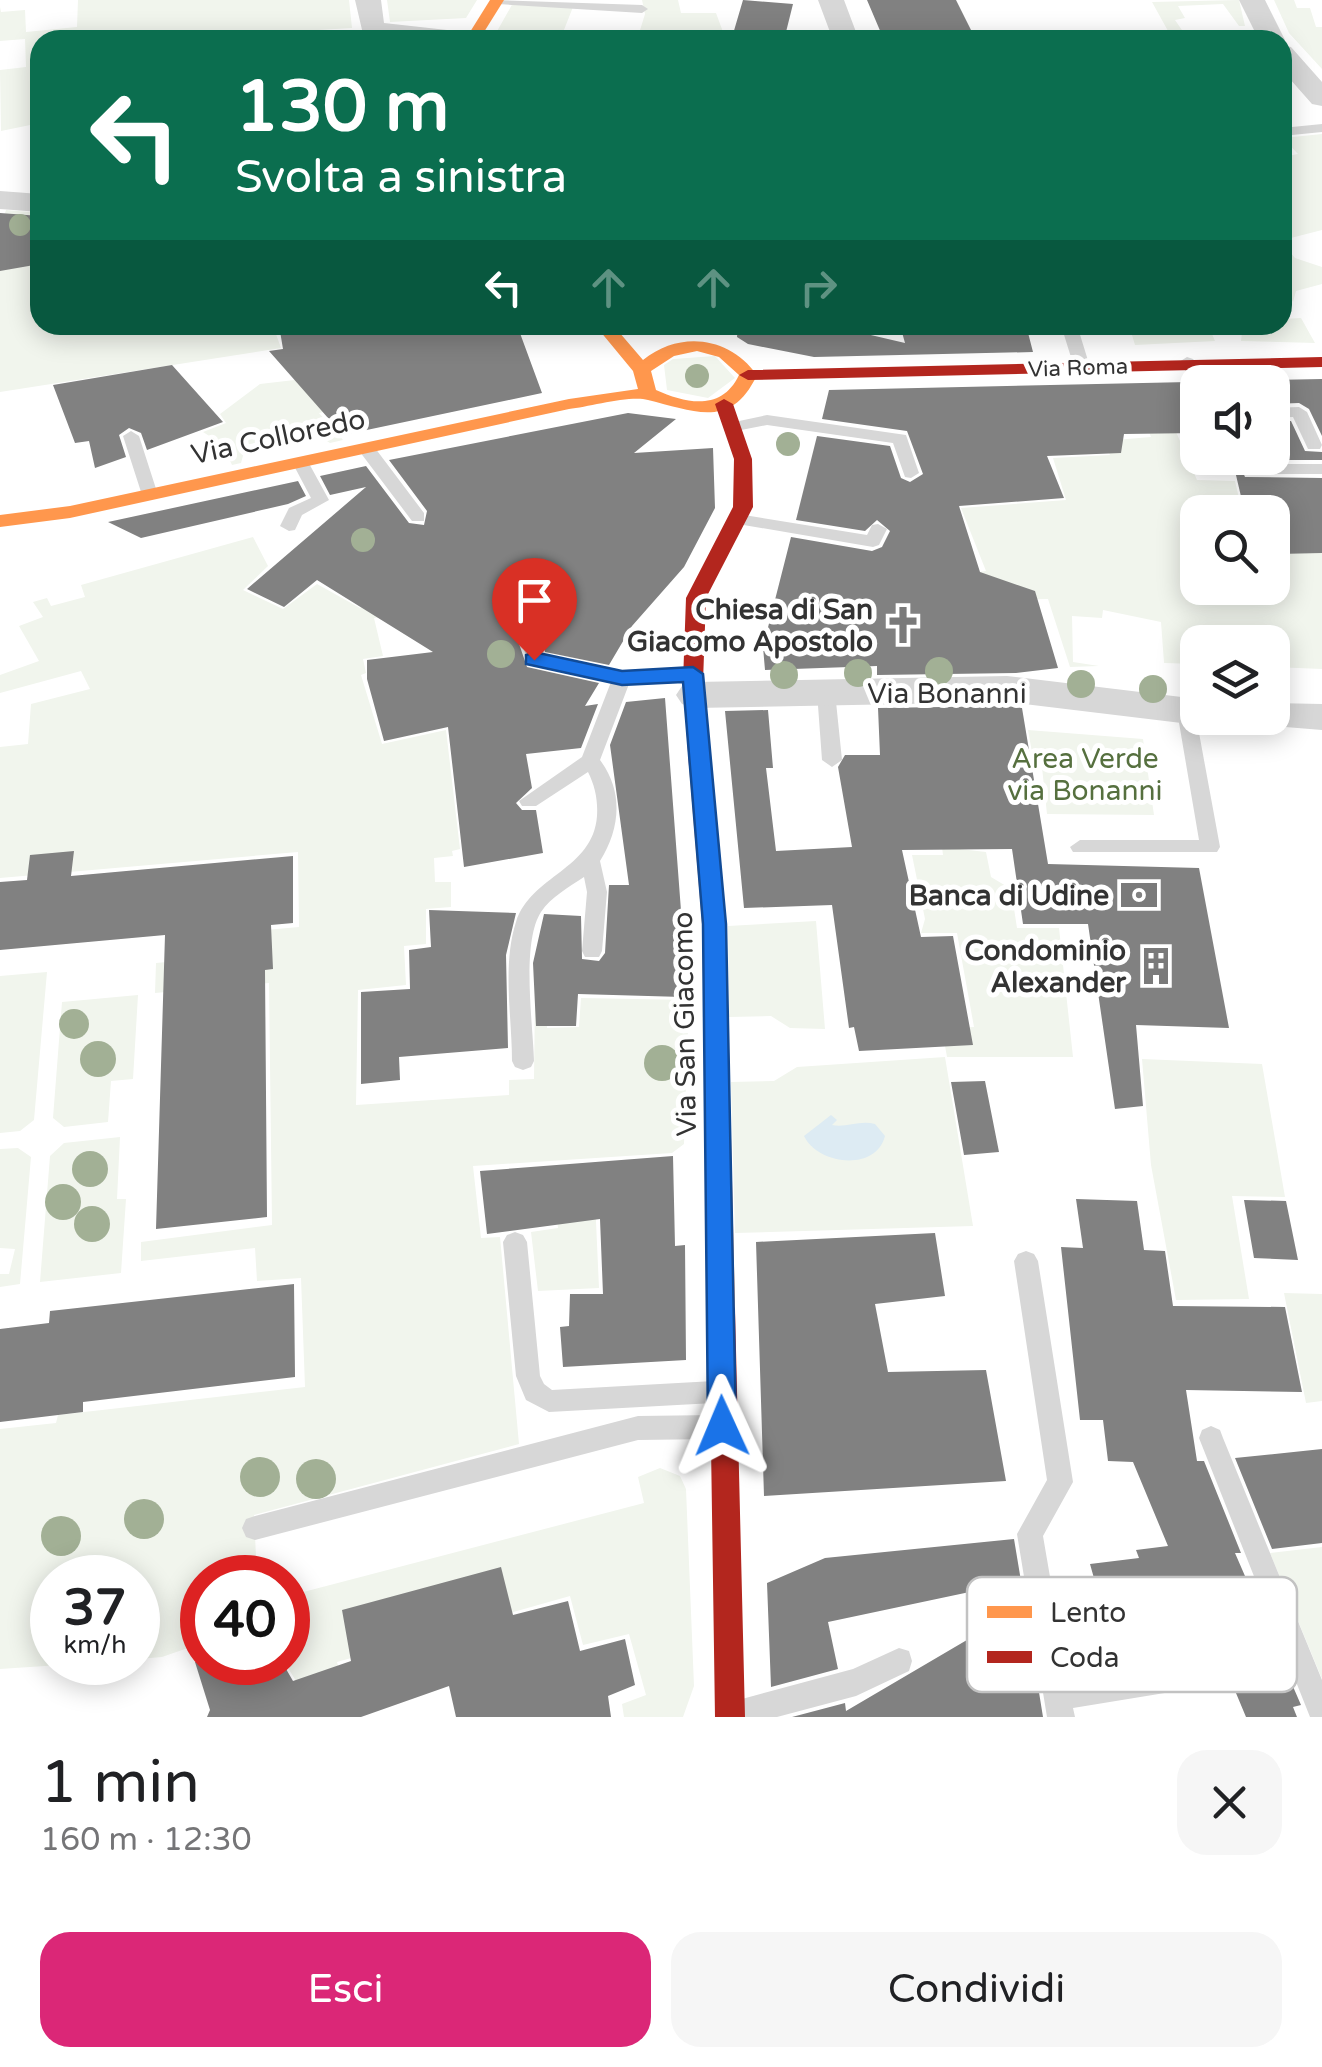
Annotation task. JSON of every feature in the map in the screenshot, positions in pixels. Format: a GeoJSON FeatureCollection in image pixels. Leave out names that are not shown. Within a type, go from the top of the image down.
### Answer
{"type":"FeatureCollection","features":[{"type":"Feature","properties":{"kind":"main road"},"geometry":{"type":"LineString","coordinates":[[476,30],[497,0]]}},
{"type":"Feature","properties":{"kind":"main road"},"geometry":{"type":"LineString","coordinates":[[611,335],[645,381],[676,407],[724,404],[742,392],[748,375],[738,359],[685,335]]}},
{"type":"Feature","properties":{"kind":"main road"},"geometry":{"type":"LineString","coordinates":[[645,381],[656,354],[669,349],[715,348]]}},
{"type":"Feature","properties":{"kind":"main road","name":"Via Roma"},"geometry":{"type":"LineString","coordinates":[[748,375],[1187,362],[1322,362]]}},
{"type":"Feature","properties":{"kind":"main road","name":"Via Colloredo"},"geometry":{"type":"LineString","coordinates":[[0,521],[150,494],[569,404],[645,381]]}},
{"type":"Feature","properties":{"kind":"main road"},"geometry":{"type":"LineString","coordinates":[[724,404],[745,472],[738,519]]}},
{"type":"Feature","properties":{"kind":"main road","name":"Via San Giacomo"},"geometry":{"type":"LineString","coordinates":[[730,1717],[714,924],[693,684],[696,598],[738,519]]}},
{"type":"Feature","properties":{"kind":"street"},"geometry":{"type":"LineString","coordinates":[[368,0],[372,29],[383,30]]}},
{"type":"Feature","properties":{"kind":"street"},"geometry":{"type":"LineString","coordinates":[[831,0],[842,30]]}},
{"type":"Feature","properties":{"kind":"street"},"geometry":{"type":"LineString","coordinates":[[1252,0],[1267,30]]}},
{"type":"Feature","properties":{"kind":"street"},"geometry":{"type":"LineString","coordinates":[[1292,64],[1322,98]]}},
{"type":"Feature","properties":{"kind":"street"},"geometry":{"type":"LineString","coordinates":[[0,200],[30,202]]}},
{"type":"Feature","properties":{"kind":"street","name":"Via Bonanni"},"geometry":{"type":"LineString","coordinates":[[693,684],[826,692],[1007,689],[1180,711]]}},
{"type":"Feature","properties":{"kind":"street"},"geometry":{"type":"LineString","coordinates":[[1290,717],[1322,718]]}},
{"type":"Feature","properties":{"kind":"lane"},"geometry":{"type":"LineString","coordinates":[[497,0],[642,9]]}},
{"type":"Feature","properties":{"kind":"lane"},"geometry":{"type":"LineString","coordinates":[[1292,131],[1322,128]]}},
{"type":"Feature","properties":{"kind":"lane"},"geometry":{"type":"LineString","coordinates":[[1072,335],[1082,367]]}},
{"type":"Feature","properties":{"kind":"lane"},"geometry":{"type":"LineString","coordinates":[[1290,412],[1300,412],[1314,446]]}},
{"type":"Feature","properties":{"kind":"lane"},"geometry":{"type":"LineString","coordinates":[[731,427],[767,420],[900,438],[912,474]]}},
{"type":"Feature","properties":{"kind":"lane"},"geometry":{"type":"LineString","coordinates":[[131,436],[150,494]]}},
{"type":"Feature","properties":{"kind":"lane"},"geometry":{"type":"LineString","coordinates":[[366,448],[418,517]]}},
{"type":"Feature","properties":{"kind":"lane"},"geometry":{"type":"LineString","coordinates":[[289,526],[295,512],[321,500],[300,462]]}},
{"type":"Feature","properties":{"kind":"lane"},"geometry":{"type":"LineString","coordinates":[[1290,469],[1322,469]]}},
{"type":"Feature","properties":{"kind":"lane"},"geometry":{"type":"LineString","coordinates":[[738,519],[873,541],[878,529]]}},
{"type":"Feature","properties":{"kind":"lane"},"geometry":{"type":"LineString","coordinates":[[529,636],[534,660],[622,678],[693,684]]}},
{"type":"Feature","properties":{"kind":"lane"},"geometry":{"type":"LineString","coordinates":[[529,801],[590,761],[622,678]]}},
{"type":"Feature","properties":{"kind":"lane"},"geometry":{"type":"LineString","coordinates":[[826,692],[832,760]]}},
{"type":"Feature","properties":{"kind":"lane"},"geometry":{"type":"LineString","coordinates":[[1080,847],[1210,847],[1195,735]]}},
{"type":"Feature","properties":{"kind":"lane"},"geometry":{"type":"LineString","coordinates":[[523,1060],[524,926],[535,900],[590,862],[610,812],[604,775],[590,761]]}},
{"type":"Feature","properties":{"kind":"lane"},"geometry":{"type":"LineString","coordinates":[[590,862],[597,892],[592,950]]}},
{"type":"Feature","properties":{"kind":"lane"},"geometry":{"type":"LineString","coordinates":[[515,1242],[528,1376],[535,1392],[549,1401],[721,1392]]}},
{"type":"Feature","properties":{"kind":"lane"},"geometry":{"type":"LineString","coordinates":[[1026,1261],[1060,1482],[1030,1534],[1037,1577]]}},
{"type":"Feature","properties":{"kind":"lane"},"geometry":{"type":"LineString","coordinates":[[254,1528],[638,1428],[722,1426]]}},
{"type":"Feature","properties":{"kind":"lane"},"geometry":{"type":"LineString","coordinates":[[1210,1438],[1266,1577]]}},
{"type":"Feature","properties":{"kind":"lane"},"geometry":{"type":"LineString","coordinates":[[1297,1652],[1322,1714]]}},
{"type":"Feature","properties":{"kind":"lane"},"geometry":{"type":"LineString","coordinates":[[730,1717],[856,1682],[899,1661]]}},
{"type":"Feature","properties":{"kind":"lane"},"geometry":{"type":"LineString","coordinates":[[1059,1707],[1118,1692]]}},
{"type":"Feature","properties":{"kind":"green space"},"geometry":{"type":"Polygon","coordinates":[[[78,0],[349,0],[352,28],[46,30],[77,27],[78,0]]]}},
{"type":"Feature","properties":{"kind":"green space"},"geometry":{"type":"Polygon","coordinates":[[[387,0],[477,0],[466,18],[390,22],[387,0]]]}},
{"type":"Feature","properties":{"kind":"green space"},"geometry":{"type":"Polygon","coordinates":[[[642,0],[678,0],[681,13],[716,13],[722,30],[640,30],[645,14],[642,0]]]}},
{"type":"Feature","properties":{"kind":"green space"},"geometry":{"type":"Polygon","coordinates":[[[1239,0],[1245,26],[1239,26],[1223,4],[1178,6],[1185,18],[1175,20],[1182,30],[1167,30],[1152,2],[1239,0]]]}},
{"type":"Feature","properties":{"kind":"green space"},"geometry":{"type":"Polygon","coordinates":[[[1274,0],[1294,0],[1297,8],[1310,8],[1316,27],[1322,27],[1322,69],[1292,36],[1292,30],[1288,30],[1274,0]]]}},
{"type":"Feature","properties":{"kind":"green space"},"geometry":{"type":"Polygon","coordinates":[[[513,3],[573,7],[564,30],[498,30],[513,3]]]}},
{"type":"Feature","properties":{"kind":"green space"},"geometry":{"type":"Polygon","coordinates":[[[0,7],[1,12],[25,10],[26,32],[30,32],[30,125],[1,131],[0,70],[26,67],[25,39],[0,41],[0,7]]]}},
{"type":"Feature","properties":{"kind":"green space"},"geometry":{"type":"Polygon","coordinates":[[[1322,134],[1322,230],[1292,238],[1292,155],[1298,154],[1292,148],[1292,137],[1322,134]]]}},
{"type":"Feature","properties":{"kind":"green space"},"geometry":{"type":"Polygon","coordinates":[[[6,210],[30,212],[30,335],[276,335],[281,348],[0,392],[0,227],[6,210]]]}},
{"type":"Feature","properties":{"kind":"green space"},"geometry":{"type":"Polygon","coordinates":[[[1292,254],[1322,267],[1322,284],[1296,291],[1293,302],[1292,254]]]}},
{"type":"Feature","properties":{"kind":"green space"},"geometry":{"type":"Polygon","coordinates":[[[1292,318],[1301,318],[1315,343],[1241,341],[1242,335],[1292,335],[1292,318]]]}},
{"type":"Feature","properties":{"kind":"green space"},"geometry":{"type":"Polygon","coordinates":[[[1132,335],[1212,335],[1215,341],[1135,345],[1132,335]]]}},
{"type":"Feature","properties":{"kind":"green space"},"geometry":{"type":"Polygon","coordinates":[[[715,356],[735,378],[708,398],[667,390],[664,365],[673,359],[715,356]]]}},
{"type":"Feature","properties":{"kind":"green space"},"geometry":{"type":"Polygon","coordinates":[[[346,374],[346,407],[319,413],[343,440],[330,443],[311,431],[246,445],[241,463],[232,465],[222,444],[203,432],[226,423],[220,414],[260,384],[346,374]]]}},
{"type":"Feature","properties":{"kind":"green space"},"geometry":{"type":"Polygon","coordinates":[[[1173,425],[1180,441],[1180,475],[1195,475],[1197,480],[1235,481],[1238,495],[1180,495],[1180,605],[1290,605],[1290,500],[1322,502],[1322,669],[1290,668],[1290,625],[1180,625],[1180,663],[1164,663],[1161,622],[1103,610],[1102,618],[1072,616],[1073,662],[1099,666],[1070,667],[1048,599],[982,600],[943,577],[986,571],[961,508],[1066,500],[1053,458],[1110,455],[1103,441],[1151,437],[1147,427],[1173,425]]]}},
{"type":"Feature","properties":{"kind":"green space"},"geometry":{"type":"Polygon","coordinates":[[[253,537],[268,566],[243,590],[283,609],[317,584],[360,608],[398,582],[410,612],[374,618],[383,656],[363,659],[366,673],[361,675],[382,744],[446,730],[460,849],[452,851],[453,856],[434,858],[435,882],[451,882],[451,907],[426,909],[426,944],[404,946],[406,985],[358,990],[356,1105],[509,1095],[509,1080],[534,1079],[535,996],[547,995],[547,1028],[579,1027],[581,998],[689,1000],[684,1144],[672,1153],[473,1166],[481,1238],[500,1237],[519,1444],[254,1515],[256,1555],[180,1555],[180,1651],[162,1657],[160,1555],[30,1555],[30,1667],[0,1669],[0,1429],[56,1423],[58,1415],[305,1387],[301,1278],[257,1281],[255,1248],[141,1261],[141,1242],[272,1225],[269,983],[155,993],[156,963],[253,954],[254,931],[299,927],[298,852],[0,878],[0,747],[28,744],[31,704],[90,689],[81,671],[0,693],[0,675],[39,661],[19,626],[43,617],[33,602],[47,598],[51,606],[85,597],[81,585],[253,537]]]}},
{"type":"Feature","properties":{"kind":"green space","name":"Area Verde via Bonanni"},"geometry":{"type":"Polygon","coordinates":[[[1028,730],[1143,739],[1154,815],[1047,814],[1041,758],[1033,758],[1028,730]]]}},
{"type":"Feature","properties":{"kind":"green space"},"geometry":{"type":"Polygon","coordinates":[[[942,847],[986,852],[991,877],[1011,889],[1017,928],[1059,928],[1073,1057],[947,1057],[942,1029],[974,1027],[957,933],[921,933],[925,919],[912,855],[943,855],[942,847]]]}},
{"type":"Feature","properties":{"kind":"green space"},"geometry":{"type":"Polygon","coordinates":[[[816,921],[825,1029],[790,1028],[771,1016],[729,1017],[728,926],[816,921]]]}},
{"type":"Feature","properties":{"kind":"green space"},"geometry":{"type":"Polygon","coordinates":[[[47,972],[34,1120],[20,1131],[0,1133],[0,976],[47,972]]]}},
{"type":"Feature","properties":{"kind":"green space"},"geometry":{"type":"Polygon","coordinates":[[[138,995],[133,1079],[111,1081],[108,1122],[64,1127],[53,1118],[62,1002],[138,995]]]}},
{"type":"Feature","properties":{"kind":"green space"},"geometry":{"type":"Polygon","coordinates":[[[945,1057],[973,1226],[735,1233],[731,1082],[774,1081],[797,1067],[945,1057]]]}},
{"type":"Feature","properties":{"kind":"green space"},"geometry":{"type":"Polygon","coordinates":[[[1142,1059],[1262,1064],[1285,1197],[1232,1196],[1249,1299],[1176,1300],[1151,1165],[1142,1059]]]}},
{"type":"Feature","properties":{"kind":"green space"},"geometry":{"type":"Polygon","coordinates":[[[120,1137],[117,1199],[126,1199],[121,1273],[40,1282],[50,1156],[64,1143],[120,1137]]]}},
{"type":"Feature","properties":{"kind":"green space"},"geometry":{"type":"Polygon","coordinates":[[[18,1148],[31,1157],[20,1284],[0,1287],[0,1274],[9,1274],[15,1249],[0,1248],[0,1149],[18,1148]]]}},
{"type":"Feature","properties":{"kind":"green space"},"geometry":{"type":"Polygon","coordinates":[[[551,1166],[595,1199],[599,1288],[538,1291],[531,1232],[558,1228],[551,1166]]]}},
{"type":"Feature","properties":{"kind":"green space"},"geometry":{"type":"Polygon","coordinates":[[[1284,1293],[1322,1294],[1322,1401],[1306,1403],[1284,1293]]]}},
{"type":"Feature","properties":{"kind":"green space"},"geometry":{"type":"Polygon","coordinates":[[[660,1468],[680,1476],[686,1489],[694,1686],[683,1717],[624,1717],[622,1704],[646,1695],[629,1634],[583,1645],[570,1596],[337,1662],[351,1717],[318,1717],[298,1685],[310,1685],[310,1590],[644,1503],[638,1477],[660,1468]]]}},
{"type":"Feature","properties":{"kind":"green space"},"geometry":{"type":"Polygon","coordinates":[[[1322,1547],[1322,1679],[1297,1618],[1297,1577],[1280,1577],[1270,1553],[1322,1547]]]}},
{"type":"Feature","properties":{"kind":"shaded area"},"geometry":{"type":"Polygon","coordinates":[[[831,1115],[837,1120],[832,1125],[875,1124],[885,1136],[880,1148],[859,1159],[833,1158],[821,1153],[804,1136],[831,1115]]]}},
{"type":"Feature","properties":{"kind":"building"},"geometry":{"type":"Polygon","coordinates":[[[743,0],[793,4],[786,30],[734,30],[743,0]]]}},
{"type":"Feature","properties":{"kind":"building"},"geometry":{"type":"Polygon","coordinates":[[[867,0],[956,0],[971,30],[880,30],[867,0]]]}},
{"type":"Feature","properties":{"kind":"building"},"geometry":{"type":"Polygon","coordinates":[[[0,213],[30,215],[30,266],[0,271],[0,213]]]}},
{"type":"Feature","properties":{"kind":"building"},"geometry":{"type":"Polygon","coordinates":[[[281,335],[521,335],[542,393],[343,435],[269,351],[283,349],[281,335]]]}},
{"type":"Feature","properties":{"kind":"building"},"geometry":{"type":"Polygon","coordinates":[[[871,335],[905,343],[903,335],[1029,335],[1033,352],[814,357],[748,344],[737,337],[871,335]]]}},
{"type":"Feature","properties":{"kind":"building"},"geometry":{"type":"Polygon","coordinates":[[[172,365],[223,422],[147,450],[141,433],[129,428],[119,435],[126,457],[95,468],[89,441],[75,443],[53,385],[172,365]]]}},
{"type":"Feature","properties":{"kind":"building"},"geometry":{"type":"Polygon","coordinates":[[[1322,379],[1322,436],[1309,409],[1290,403],[1290,380],[1322,379]]]}},
{"type":"Feature","properties":{"kind":"building"},"geometry":{"type":"Polygon","coordinates":[[[1180,382],[1180,433],[1124,434],[1121,453],[1047,456],[1064,498],[959,506],[980,572],[1035,591],[1058,668],[1016,673],[877,675],[877,666],[765,670],[763,647],[791,537],[872,551],[882,547],[890,531],[877,520],[865,531],[796,520],[817,436],[890,446],[901,478],[910,482],[923,474],[907,431],[822,419],[829,390],[1180,382]]]}},
{"type":"Feature","properties":{"kind":"building"},"geometry":{"type":"Polygon","coordinates":[[[628,413],[676,419],[634,453],[713,448],[715,508],[684,567],[632,626],[609,665],[545,652],[542,635],[531,627],[516,635],[527,667],[599,683],[585,706],[598,704],[581,748],[526,754],[532,788],[516,803],[522,810],[536,810],[543,853],[464,867],[448,727],[384,741],[367,679],[367,660],[433,652],[317,580],[284,607],[247,589],[366,487],[330,495],[320,476],[366,466],[409,523],[424,525],[427,511],[389,460],[628,413]]]}},
{"type":"Feature","properties":{"kind":"building"},"geometry":{"type":"Polygon","coordinates":[[[1290,421],[1305,451],[1322,452],[1322,460],[1290,460],[1290,421]]]}},
{"type":"Feature","properties":{"kind":"building"},"geometry":{"type":"Polygon","coordinates":[[[1236,475],[1322,478],[1322,553],[1290,554],[1290,495],[1241,495],[1236,475]]]}},
{"type":"Feature","properties":{"kind":"building"},"geometry":{"type":"Polygon","coordinates":[[[298,481],[306,496],[288,504],[141,538],[108,522],[298,481]]]}},
{"type":"Feature","properties":{"kind":"building"},"geometry":{"type":"Polygon","coordinates":[[[665,698],[682,924],[683,997],[578,994],[576,1026],[536,1026],[533,963],[544,914],[581,916],[582,959],[599,961],[605,953],[609,885],[629,885],[610,745],[626,702],[665,698]]]}},
{"type":"Feature","properties":{"kind":"building"},"geometry":{"type":"Polygon","coordinates":[[[878,708],[1022,708],[1048,864],[1199,868],[1229,1028],[1136,1025],[1143,1106],[1115,1109],[1088,924],[1023,924],[1012,849],[902,850],[921,937],[953,936],[973,1045],[859,1051],[854,1027],[849,1028],[832,905],[744,908],[725,711],[768,710],[773,768],[766,768],[776,851],[852,847],[838,767],[845,755],[880,755],[878,708]]]}},
{"type":"Feature","properties":{"kind":"building"},"geometry":{"type":"Polygon","coordinates":[[[74,851],[71,876],[293,856],[293,923],[271,925],[273,969],[265,970],[267,1217],[156,1229],[165,935],[0,950],[0,882],[27,880],[30,855],[74,851]]]}},
{"type":"Feature","properties":{"kind":"building"},"geometry":{"type":"Polygon","coordinates":[[[429,910],[516,913],[506,955],[508,1048],[399,1057],[400,1080],[361,1084],[361,992],[410,989],[409,950],[431,947],[429,910]]]}},
{"type":"Feature","properties":{"kind":"building"},"geometry":{"type":"Polygon","coordinates":[[[985,1081],[999,1152],[964,1155],[951,1082],[985,1081]]]}},
{"type":"Feature","properties":{"kind":"building"},"geometry":{"type":"Polygon","coordinates":[[[673,1156],[675,1246],[685,1245],[686,1360],[563,1367],[560,1327],[569,1326],[570,1294],[603,1294],[600,1219],[487,1234],[480,1171],[673,1156]]]}},
{"type":"Feature","properties":{"kind":"building"},"geometry":{"type":"Polygon","coordinates":[[[1076,1199],[1137,1201],[1144,1250],[1165,1251],[1173,1306],[1285,1307],[1302,1392],[1186,1390],[1197,1461],[1204,1461],[1241,1553],[1235,1553],[1245,1577],[1094,1577],[1090,1564],[1139,1558],[1136,1550],[1168,1546],[1133,1462],[1108,1461],[1103,1420],[1080,1420],[1061,1247],[1083,1248],[1076,1199]]]}},
{"type":"Feature","properties":{"kind":"building"},"geometry":{"type":"Polygon","coordinates":[[[1244,1200],[1286,1201],[1298,1260],[1254,1258],[1244,1200]]]}},
{"type":"Feature","properties":{"kind":"building"},"geometry":{"type":"Polygon","coordinates":[[[935,1233],[945,1296],[875,1304],[888,1372],[986,1370],[1006,1481],[764,1496],[756,1242],[935,1233]]]}},
{"type":"Feature","properties":{"kind":"building"},"geometry":{"type":"Polygon","coordinates":[[[294,1284],[295,1377],[83,1402],[83,1412],[0,1422],[0,1329],[49,1323],[50,1311],[294,1284]]]}},
{"type":"Feature","properties":{"kind":"building"},"geometry":{"type":"Polygon","coordinates":[[[1322,1449],[1322,1543],[1272,1549],[1235,1458],[1322,1449]]]}},
{"type":"Feature","properties":{"kind":"building"},"geometry":{"type":"Polygon","coordinates":[[[1014,1539],[1020,1577],[967,1577],[967,1592],[828,1622],[838,1669],[771,1687],[767,1583],[825,1558],[1014,1539]]]}},
{"type":"Feature","properties":{"kind":"building"},"geometry":{"type":"Polygon","coordinates":[[[501,1567],[513,1615],[568,1601],[580,1651],[625,1639],[635,1685],[608,1696],[611,1717],[456,1717],[449,1686],[361,1717],[207,1717],[210,1710],[202,1685],[310,1685],[310,1675],[351,1661],[342,1610],[501,1567]]]}},
{"type":"Feature","properties":{"kind":"building"},"geometry":{"type":"Polygon","coordinates":[[[967,1640],[967,1692],[1039,1692],[1043,1717],[792,1717],[845,1703],[846,1711],[967,1640]]]}},
{"type":"Feature","properties":{"kind":"building"},"geometry":{"type":"Polygon","coordinates":[[[1236,1692],[1295,1692],[1301,1705],[1293,1707],[1297,1717],[1246,1717],[1236,1692]]]}},
{"type":"Feature","properties":{"kind":"traffic: slow"},"geometry":{"type":"LineString","coordinates":[[478,30],[497,0]]}},
{"type":"Feature","properties":{"kind":"traffic: slow"},"geometry":{"type":"LineString","coordinates":[[612,335],[642,370]]}},
{"type":"Feature","properties":{"kind":"traffic: slow"},"geometry":{"type":"LineString","coordinates":[[697,346],[726,353],[748,375],[731,399],[706,408],[676,404],[648,393],[642,370],[668,352],[697,346]]}},
{"type":"Feature","properties":{"kind":"traffic: slow"},"geometry":{"type":"LineString","coordinates":[[0,521],[70,512],[569,404],[648,393]]}},
{"type":"Feature","properties":{"kind":"traffic: slow"},"geometry":{"type":"LineString","coordinates":[[700,766],[714,924],[722,1309]]}},
{"type":"Feature","properties":{"kind":"traffic: jam"},"geometry":{"type":"LineString","coordinates":[[748,375],[1322,362]]}},
{"type":"Feature","properties":{"kind":"traffic: jam"},"geometry":{"type":"LineString","coordinates":[[700,766],[693,682],[696,598],[743,507],[743,459],[724,404]]}},
{"type":"Feature","properties":{"kind":"traffic: jam"},"geometry":{"type":"LineString","coordinates":[[722,1309],[730,1717]]}},
{"type":"Feature","properties":{"kind":"place","name":"Chiesa di San Giacomo Apostolo"},"geometry":{"type":"Point","coordinates":[903,625]}},
{"type":"Feature","properties":{"kind":"place","name":"Banca di Udine"},"geometry":{"type":"Point","coordinates":[1139,895]}},
{"type":"Feature","properties":{"kind":"place","name":"Condominio Alexander"},"geometry":{"type":"Point","coordinates":[1156,966]}},
{"type":"Feature","properties":{"kind":"route"},"geometry":{"type":"LineString","coordinates":[[534,660],[622,678],[693,674],[714,924],[722,1426]]}}]}
